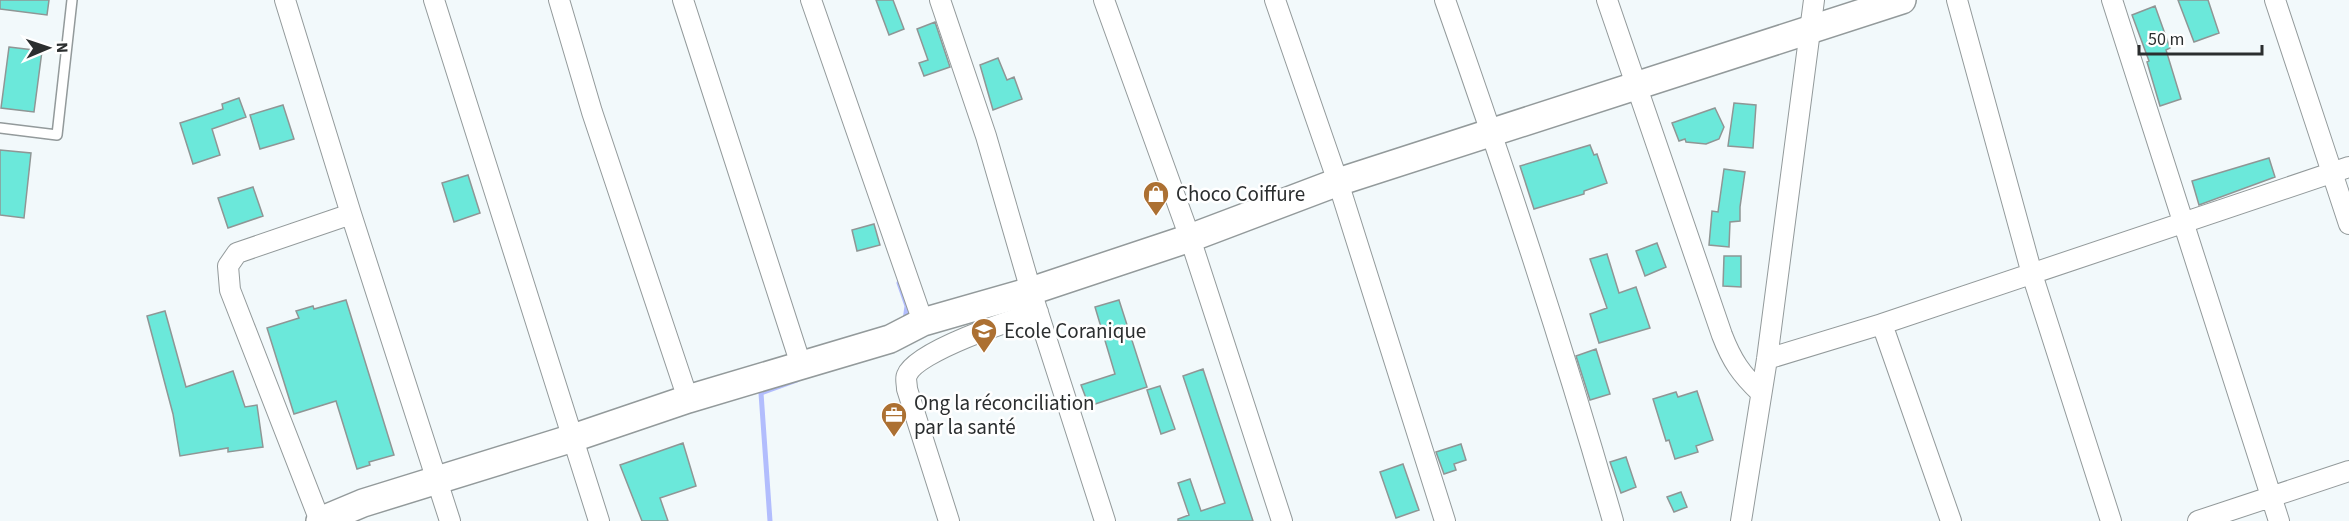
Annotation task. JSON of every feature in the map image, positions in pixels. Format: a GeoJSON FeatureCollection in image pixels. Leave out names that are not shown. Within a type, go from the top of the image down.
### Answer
{"type":"FeatureCollection","features":[{"type":"Feature","properties":{"kind":"street"},"geometry":{"type":"LineString","coordinates":[[285,0],[450,521]]}},
{"type":"Feature","properties":{"kind":"street"},"geometry":{"type":"LineString","coordinates":[[434,0],[599,521]]}},
{"type":"Feature","properties":{"kind":"street"},"geometry":{"type":"LineString","coordinates":[[559,0],[592,112],[688,399]]}},
{"type":"Feature","properties":{"kind":"street"},"geometry":{"type":"LineString","coordinates":[[683,0],[801,365]]}},
{"type":"Feature","properties":{"kind":"street"},"geometry":{"type":"LineString","coordinates":[[811,0],[910,329]]}},
{"type":"Feature","properties":{"kind":"street"},"geometry":{"type":"LineString","coordinates":[[940,0],[986,136],[1034,302],[1105,521]]}},
{"type":"Feature","properties":{"kind":"street"},"geometry":{"type":"LineString","coordinates":[[1104,0],[1190,238],[1282,521]]}},
{"type":"Feature","properties":{"kind":"street"},"geometry":{"type":"LineString","coordinates":[[1275,0],[1338,182],[1445,521]]}},
{"type":"Feature","properties":{"kind":"street"},"geometry":{"type":"LineString","coordinates":[[1445,0],[1492,133],[1589,436],[1613,521]]}},
{"type":"Feature","properties":{"kind":"street"},"geometry":{"type":"LineString","coordinates":[[1607,0],[1731,357],[1742,375],[1761,393]]}},
{"type":"Feature","properties":{"kind":"street"},"geometry":{"type":"LineString","coordinates":[[949,521],[907,389],[906,376],[913,365],[1034,302],[1190,238],[1338,182],[1636,85],[1810,9],[1902,0]]}},
{"type":"Feature","properties":{"kind":"street"},"geometry":{"type":"LineString","coordinates":[[1957,0],[2032,274],[2111,521]]}},
{"type":"Feature","properties":{"kind":"street"},"geometry":{"type":"LineString","coordinates":[[2112,0],[2279,521]]}},
{"type":"Feature","properties":{"kind":"street"},"geometry":{"type":"LineString","coordinates":[[2275,0],[2341,170],[2349,224]]}},
{"type":"Feature","properties":{"kind":"street"},"geometry":{"type":"LineString","coordinates":[[1742,521],[1767,359],[1810,9]]}},
{"type":"Feature","properties":{"kind":"street"},"geometry":{"type":"LineString","coordinates":[[1767,359],[1882,324],[2341,170]]}},
{"type":"Feature","properties":{"kind":"street"},"geometry":{"type":"LineString","coordinates":[[351,214],[237,253],[228,266],[230,290],[320,521],[363,503],[910,329],[1034,302]]}},
{"type":"Feature","properties":{"kind":"street"},"geometry":{"type":"LineString","coordinates":[[1882,324],[1951,521]]}},
{"type":"Feature","properties":{"kind":"street"},"geometry":{"type":"LineString","coordinates":[[2198,521],[2349,471]]}},
{"type":"Feature","properties":{"kind":"lane"},"geometry":{"type":"LineString","coordinates":[[0,128],[57,135],[72,0]]}},
{"type":"Feature","properties":{"kind":"building"},"geometry":{"type":"Polygon","coordinates":[[[0,0],[49,0],[47,15],[0,9],[0,0]]]}},
{"type":"Feature","properties":{"kind":"building"},"geometry":{"type":"Polygon","coordinates":[[[876,0],[893,0],[904,29],[889,35],[876,0]]]}},
{"type":"Feature","properties":{"kind":"building"},"geometry":{"type":"Polygon","coordinates":[[[2178,0],[2208,0],[2219,33],[2194,42],[2178,0]]]}},
{"type":"Feature","properties":{"kind":"building"},"geometry":{"type":"Polygon","coordinates":[[[2155,6],[2170,48],[2166,50],[2181,99],[2160,106],[2147,62],[2149,61],[2132,15],[2155,6]]]}},
{"type":"Feature","properties":{"kind":"building"},"geometry":{"type":"Polygon","coordinates":[[[935,22],[950,67],[924,76],[919,63],[928,60],[917,29],[935,22]]]}},
{"type":"Feature","properties":{"kind":"building"},"geometry":{"type":"Polygon","coordinates":[[[9,47],[42,51],[34,112],[1,108],[9,47]]]}},
{"type":"Feature","properties":{"kind":"building"},"geometry":{"type":"Polygon","coordinates":[[[998,58],[1007,80],[1014,77],[1022,99],[993,110],[980,65],[998,58]]]}},
{"type":"Feature","properties":{"kind":"building"},"geometry":{"type":"Polygon","coordinates":[[[239,98],[246,117],[212,129],[220,155],[193,164],[180,123],[223,109],[222,104],[239,98]]]}},
{"type":"Feature","properties":{"kind":"building"},"geometry":{"type":"Polygon","coordinates":[[[1734,103],[1756,105],[1753,148],[1728,146],[1734,103]]]}},
{"type":"Feature","properties":{"kind":"building"},"geometry":{"type":"Polygon","coordinates":[[[283,105],[294,139],[260,149],[250,115],[283,105]]]}},
{"type":"Feature","properties":{"kind":"building"},"geometry":{"type":"Polygon","coordinates":[[[1715,108],[1724,127],[1719,139],[1706,144],[1686,142],[1685,139],[1679,141],[1672,123],[1715,108]]]}},
{"type":"Feature","properties":{"kind":"building"},"geometry":{"type":"Polygon","coordinates":[[[1590,145],[1594,155],[1597,154],[1607,183],[1584,191],[1584,194],[1534,209],[1520,166],[1590,145]]]}},
{"type":"Feature","properties":{"kind":"building"},"geometry":{"type":"Polygon","coordinates":[[[0,150],[31,153],[24,218],[0,215],[0,150]]]}},
{"type":"Feature","properties":{"kind":"building"},"geometry":{"type":"Polygon","coordinates":[[[2269,158],[2275,177],[2199,205],[2192,181],[2269,158]]]}},
{"type":"Feature","properties":{"kind":"building"},"geometry":{"type":"Polygon","coordinates":[[[1724,169],[1745,172],[1740,221],[1730,222],[1729,247],[1709,245],[1712,211],[1718,212],[1724,169]]]}},
{"type":"Feature","properties":{"kind":"building"},"geometry":{"type":"Polygon","coordinates":[[[468,175],[480,213],[454,222],[442,183],[468,175]]]}},
{"type":"Feature","properties":{"kind":"building"},"geometry":{"type":"Polygon","coordinates":[[[253,187],[263,216],[228,228],[218,198],[253,187]]]}},
{"type":"Feature","properties":{"kind":"building"},"geometry":{"type":"Polygon","coordinates":[[[874,224],[880,245],[857,251],[852,230],[874,224]]]}},
{"type":"Feature","properties":{"kind":"building"},"geometry":{"type":"Polygon","coordinates":[[[1657,243],[1666,267],[1645,276],[1636,251],[1657,243]]]}},
{"type":"Feature","properties":{"kind":"building"},"geometry":{"type":"Polygon","coordinates":[[[1607,254],[1619,293],[1636,287],[1650,328],[1599,343],[1590,314],[1607,308],[1590,259],[1607,254]]]}},
{"type":"Feature","properties":{"kind":"building"},"geometry":{"type":"Polygon","coordinates":[[[1724,256],[1741,256],[1741,287],[1723,286],[1724,256]]]}},
{"type":"Feature","properties":{"kind":"building"},"geometry":{"type":"Polygon","coordinates":[[[346,300],[394,455],[369,462],[370,465],[357,469],[336,401],[294,414],[267,328],[299,318],[296,311],[313,306],[314,309],[346,300]]]}},
{"type":"Feature","properties":{"kind":"building"},"geometry":{"type":"Polygon","coordinates":[[[1119,300],[1147,387],[1089,406],[1081,385],[1115,374],[1095,307],[1119,300]]]}},
{"type":"Feature","properties":{"kind":"building"},"geometry":{"type":"Polygon","coordinates":[[[165,311],[186,387],[233,371],[245,407],[257,405],[263,447],[228,452],[228,448],[180,456],[173,414],[147,316],[165,311]]]}},
{"type":"Feature","properties":{"kind":"building"},"geometry":{"type":"Polygon","coordinates":[[[1596,349],[1610,394],[1590,400],[1576,356],[1596,349]]]}},
{"type":"Feature","properties":{"kind":"building"},"geometry":{"type":"Polygon","coordinates":[[[1203,369],[1253,521],[1178,521],[1189,515],[1178,483],[1190,479],[1201,511],[1225,503],[1183,376],[1203,369]]]}},
{"type":"Feature","properties":{"kind":"building"},"geometry":{"type":"Polygon","coordinates":[[[1160,386],[1175,429],[1161,434],[1147,390],[1160,386]]]}},
{"type":"Feature","properties":{"kind":"building"},"geometry":{"type":"Polygon","coordinates":[[[1697,391],[1713,440],[1696,446],[1698,452],[1675,459],[1669,440],[1666,441],[1653,399],[1676,392],[1678,397],[1697,391]]]}},
{"type":"Feature","properties":{"kind":"building"},"geometry":{"type":"Polygon","coordinates":[[[683,443],[696,486],[660,498],[668,521],[642,521],[620,465],[683,443]]]}},
{"type":"Feature","properties":{"kind":"building"},"geometry":{"type":"Polygon","coordinates":[[[1461,444],[1466,460],[1454,464],[1456,470],[1444,474],[1436,452],[1461,444]]]}},
{"type":"Feature","properties":{"kind":"building"},"geometry":{"type":"Polygon","coordinates":[[[1626,457],[1636,487],[1621,493],[1610,462],[1626,457]]]}},
{"type":"Feature","properties":{"kind":"building"},"geometry":{"type":"Polygon","coordinates":[[[1403,464],[1419,510],[1396,518],[1380,472],[1403,464]]]}},
{"type":"Feature","properties":{"kind":"building"},"geometry":{"type":"Polygon","coordinates":[[[1681,492],[1687,507],[1674,512],[1667,497],[1681,492]]]}},
{"type":"Feature","properties":{"kind":"waterway"},"geometry":{"type":"LineString","coordinates":[[899,283],[907,306],[905,320]]}},
{"type":"Feature","properties":{"kind":"waterway"},"geometry":{"type":"LineString","coordinates":[[770,521],[761,393],[797,380]]}},
{"type":"Feature","properties":{"kind":"place","name":"Choco Coiffure"},"geometry":{"type":"Point","coordinates":[1156,217]}},
{"type":"Feature","properties":{"kind":"place","name":"Ecole Coranique"},"geometry":{"type":"Point","coordinates":[984,354]}},
{"type":"Feature","properties":{"kind":"place","name":"Ong la réconciliation par la santé"},"geometry":{"type":"Point","coordinates":[894,438]}}]}
